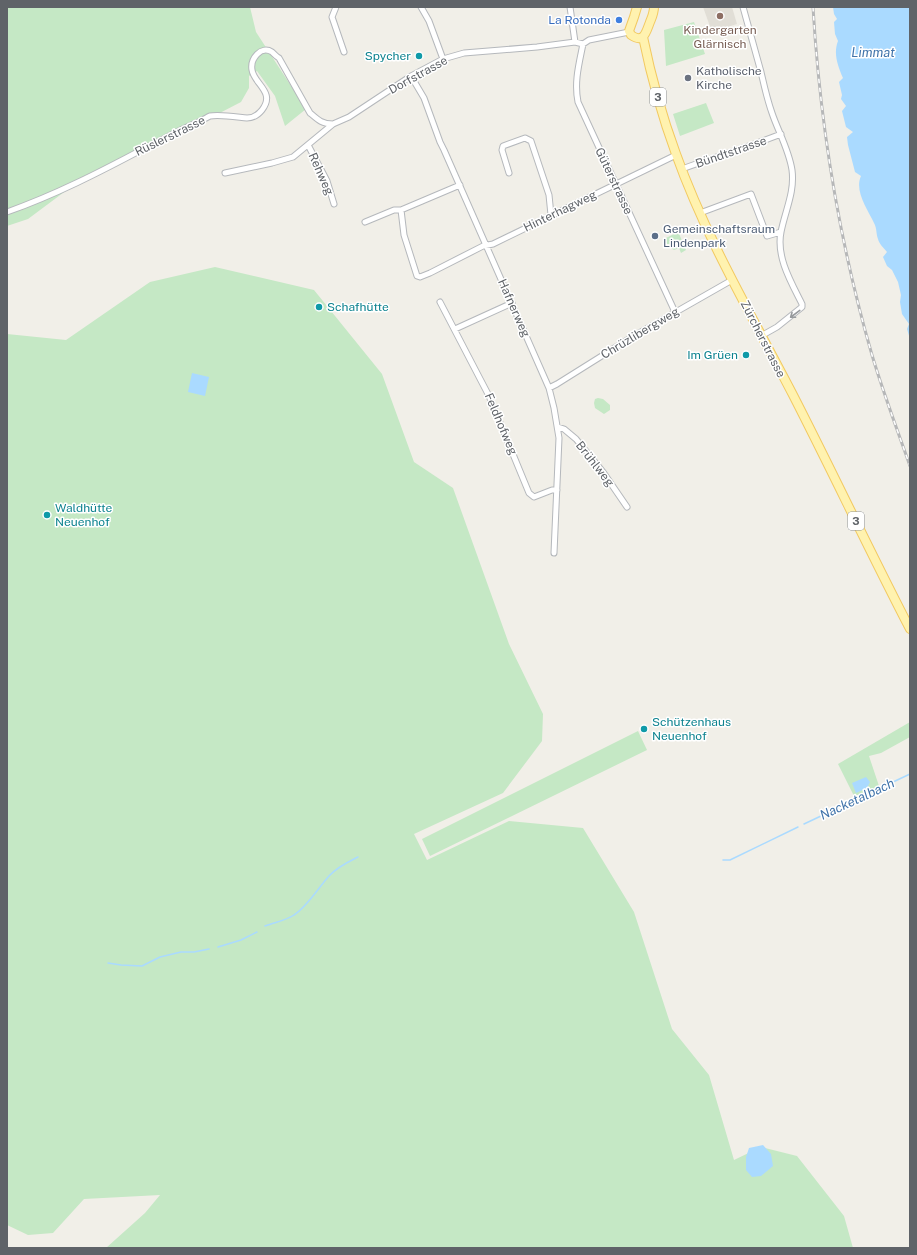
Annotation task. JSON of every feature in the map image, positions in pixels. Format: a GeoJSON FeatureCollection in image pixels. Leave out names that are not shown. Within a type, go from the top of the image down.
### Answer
{"type":"FeatureCollection","features":[{"type":"Feature","properties":{"kind":"main road"},"geometry":{"type":"LineString","coordinates":[[637,7],[629,32],[634,37],[640,38],[646,33],[654,13],[654,7]]}},
{"type":"Feature","properties":{"kind":"main road","name":"Zürcherstrasse"},"geometry":{"type":"LineString","coordinates":[[643,37],[666,127],[676,156],[700,213],[732,280],[806,420],[910,629]]}},
{"type":"Feature","properties":{"kind":"street"},"geometry":{"type":"LineString","coordinates":[[336,7],[332,17],[344,52]]}},
{"type":"Feature","properties":{"kind":"street"},"geometry":{"type":"LineString","coordinates":[[421,7],[429,21],[443,58]]}},
{"type":"Feature","properties":{"kind":"street"},"geometry":{"type":"LineString","coordinates":[[570,7],[575,42]]}},
{"type":"Feature","properties":{"kind":"street"},"geometry":{"type":"LineString","coordinates":[[743,7],[766,93],[792,169],[793,182],[790,203],[781,232],[781,251],[785,268],[802,304],[802,307],[777,327],[761,336]]}},
{"type":"Feature","properties":{"kind":"street"},"geometry":{"type":"LineString","coordinates":[[583,44],[589,40],[629,32]]}},
{"type":"Feature","properties":{"kind":"street","name":"Dorfstrasse"},"geometry":{"type":"LineString","coordinates":[[225,173],[294,157],[333,124],[349,117],[411,76],[443,58],[464,53],[537,47],[575,42],[583,44]]}},
{"type":"Feature","properties":{"kind":"street","name":"Güterstrasse"},"geometry":{"type":"LineString","coordinates":[[583,44],[576,81],[578,102],[676,312]]}},
{"type":"Feature","properties":{"kind":"street","name":"Rüslerstrasse"},"geometry":{"type":"LineString","coordinates":[[7,212],[42,199],[92,176],[186,127],[211,116],[251,118],[264,108],[266,94],[264,88],[252,72],[251,65],[255,56],[266,50],[272,52],[279,58],[310,113],[325,124],[333,124]]}},
{"type":"Feature","properties":{"kind":"street","name":"Hafnerweg"},"geometry":{"type":"LineString","coordinates":[[411,76],[424,98],[440,142],[549,388],[559,438],[554,554]]}},
{"type":"Feature","properties":{"kind":"street","name":"Bündtstrasse"},"geometry":{"type":"LineString","coordinates":[[682,169],[722,154],[747,148],[781,134]]}},
{"type":"Feature","properties":{"kind":"street"},"geometry":{"type":"LineString","coordinates":[[509,173],[502,150],[503,146],[525,138],[530,141],[549,195],[550,215]]}},
{"type":"Feature","properties":{"kind":"street","name":"Rehweg"},"geometry":{"type":"LineString","coordinates":[[308,145],[328,184],[334,204]]}},
{"type":"Feature","properties":{"kind":"street","name":"Hinterhagweg"},"geometry":{"type":"LineString","coordinates":[[401,210],[404,235],[417,276],[420,277],[454,260],[493,244],[550,215],[676,156]]}},
{"type":"Feature","properties":{"kind":"street"},"geometry":{"type":"LineString","coordinates":[[365,222],[394,210],[401,210],[460,185]]}},
{"type":"Feature","properties":{"kind":"street"},"geometry":{"type":"LineString","coordinates":[[700,213],[751,194],[767,236],[781,232]]}},
{"type":"Feature","properties":{"kind":"street","name":"Chrüzlibergweg"},"geometry":{"type":"LineString","coordinates":[[549,388],[732,280]]}},
{"type":"Feature","properties":{"kind":"street","name":"Feldhofweg"},"geometry":{"type":"LineString","coordinates":[[440,302],[490,396],[529,493],[534,497],[552,490],[557,490]]}},
{"type":"Feature","properties":{"kind":"street"},"geometry":{"type":"LineString","coordinates":[[455,329],[512,303]]}},
{"type":"Feature","properties":{"kind":"street","name":"Brühlweg"},"geometry":{"type":"LineString","coordinates":[[558,427],[564,429],[576,439],[603,472],[627,507]]}},
{"type":"Feature","properties":{"kind":"shaded area","name":"Kindergarten Glärnisch"},"geometry":{"type":"Polygon","coordinates":[[[703,7],[732,7],[737,24],[712,32],[703,7]]]}},
{"type":"Feature","properties":{"kind":"green space"},"geometry":{"type":"Polygon","coordinates":[[[7,7],[250,7],[256,32],[306,109],[285,126],[275,96],[257,71],[249,76],[249,88],[241,102],[187,130],[92,175],[87,175],[28,219],[7,226],[7,7]]]}},
{"type":"Feature","properties":{"kind":"green space"},"geometry":{"type":"Polygon","coordinates":[[[694,22],[705,54],[666,66],[664,30],[694,22]]]}},
{"type":"Feature","properties":{"kind":"green space"},"geometry":{"type":"Polygon","coordinates":[[[706,103],[714,123],[680,136],[673,114],[706,103]]]}},
{"type":"Feature","properties":{"kind":"green space"},"geometry":{"type":"Polygon","coordinates":[[[677,229],[686,250],[681,253],[679,248],[674,250],[664,239],[674,234],[673,231],[677,229]]]}},
{"type":"Feature","properties":{"kind":"green space"},"geometry":{"type":"Polygon","coordinates":[[[215,267],[314,290],[382,374],[414,462],[453,488],[509,644],[543,714],[542,741],[503,793],[414,834],[427,860],[509,821],[583,828],[634,912],[672,1029],[709,1075],[734,1160],[761,1147],[797,1156],[844,1216],[853,1248],[106,1248],[145,1213],[160,1195],[84,1199],[53,1233],[28,1235],[7,1225],[7,334],[66,340],[150,282],[215,267]]]}},
{"type":"Feature","properties":{"kind":"green space"},"geometry":{"type":"Polygon","coordinates":[[[595,399],[603,399],[610,405],[610,410],[604,414],[595,408],[595,399]]]}},
{"type":"Feature","properties":{"kind":"green space"},"geometry":{"type":"Polygon","coordinates":[[[910,722],[910,737],[881,753],[869,756],[881,792],[858,804],[838,764],[910,722]]]}},
{"type":"Feature","properties":{"kind":"green space"},"geometry":{"type":"Polygon","coordinates":[[[638,731],[647,750],[430,856],[422,839],[638,731]]]}},
{"type":"Feature","properties":{"kind":"water","name":"Limmat"},"geometry":{"type":"Polygon","coordinates":[[[833,7],[910,7],[910,339],[907,329],[909,324],[902,314],[900,302],[901,295],[898,282],[892,270],[887,266],[883,257],[887,252],[880,244],[875,225],[860,194],[859,182],[861,176],[855,172],[848,145],[847,137],[853,132],[846,127],[842,111],[846,106],[841,99],[842,95],[839,82],[843,78],[836,55],[838,41],[835,34],[834,22],[837,19],[834,14],[833,7]]]}},
{"type":"Feature","properties":{"kind":"water"},"geometry":{"type":"Polygon","coordinates":[[[192,373],[209,377],[205,396],[188,392],[192,373]]]}},
{"type":"Feature","properties":{"kind":"water"},"geometry":{"type":"Polygon","coordinates":[[[866,777],[870,782],[867,788],[856,793],[852,783],[866,777]]]}},
{"type":"Feature","properties":{"kind":"water"},"geometry":{"type":"Polygon","coordinates":[[[763,1145],[771,1154],[773,1166],[761,1176],[752,1177],[746,1170],[746,1157],[749,1148],[763,1145]]]}},
{"type":"Feature","properties":{"kind":"waterway","name":"Nacketalbach"},"geometry":{"type":"LineString","coordinates":[[804,824],[910,774]]}},
{"type":"Feature","properties":{"kind":"waterway","name":"Nacketalbach"},"geometry":{"type":"LineString","coordinates":[[723,860],[730,860],[798,827]]}},
{"type":"Feature","properties":{"kind":"waterway"},"geometry":{"type":"LineString","coordinates":[[265,926],[287,919],[294,915],[308,902],[332,873],[358,857]]}},
{"type":"Feature","properties":{"kind":"waterway"},"geometry":{"type":"LineString","coordinates":[[218,947],[241,940],[257,932]]}},
{"type":"Feature","properties":{"kind":"waterway"},"geometry":{"type":"LineString","coordinates":[[108,963],[142,966],[160,957],[181,952],[194,952],[209,949]]}},
{"type":"Feature","properties":{"kind":"railway"},"geometry":{"type":"LineString","coordinates":[[813,7],[816,51],[826,139],[850,269],[872,355],[885,397],[910,466]]}},
{"type":"Feature","properties":{"kind":"place","name":"Kindergarten Glärnisch"},"geometry":{"type":"Point","coordinates":[720,16]}},
{"type":"Feature","properties":{"kind":"place","name":"La Rotonda"},"geometry":{"type":"Point","coordinates":[619,20]}},
{"type":"Feature","properties":{"kind":"place","name":"Spycher"},"geometry":{"type":"Point","coordinates":[419,56]}},
{"type":"Feature","properties":{"kind":"place","name":"Katholische Kirche"},"geometry":{"type":"Point","coordinates":[688,78]}},
{"type":"Feature","properties":{"kind":"place","name":"Gemeinschaftsraum Lindenpark"},"geometry":{"type":"Point","coordinates":[655,236]}},
{"type":"Feature","properties":{"kind":"place","name":"Schafhütte"},"geometry":{"type":"Point","coordinates":[319,307]}},
{"type":"Feature","properties":{"kind":"place","name":"Im Grüen"},"geometry":{"type":"Point","coordinates":[746,355]}},
{"type":"Feature","properties":{"kind":"place","name":"Waldhütte Neuenhof"},"geometry":{"type":"Point","coordinates":[47,515]}},
{"type":"Feature","properties":{"kind":"place","name":"Schützenhaus Neuenhof"},"geometry":{"type":"Point","coordinates":[644,729]}}]}
